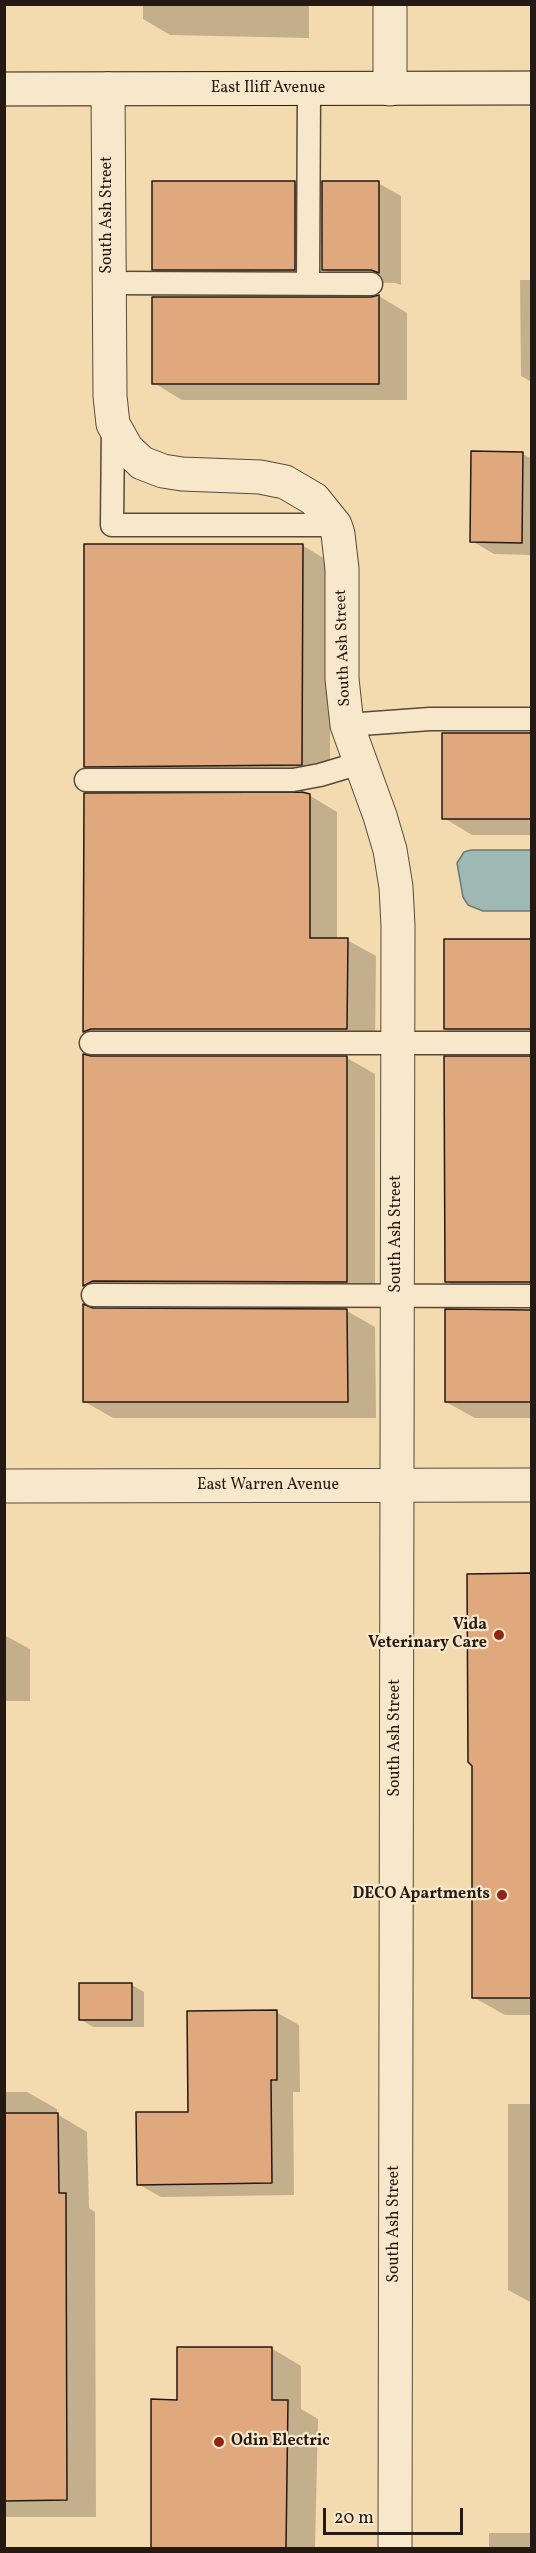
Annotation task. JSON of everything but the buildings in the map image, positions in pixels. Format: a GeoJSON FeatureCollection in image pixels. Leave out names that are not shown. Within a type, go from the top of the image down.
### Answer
{"type":"FeatureCollection","features":[{"type":"Feature","properties":{"kind":"street"},"geometry":{"type":"LineString","coordinates":[[390,4],[390,89]]}},
{"type":"Feature","properties":{"kind":"street","name":"East Iliff Avenue"},"geometry":{"type":"LineString","coordinates":[[4,89],[531,88]]}},
{"type":"Feature","properties":{"kind":"street","name":"South Ash Street"},"geometry":{"type":"LineString","coordinates":[[108,89],[110,396],[113,424],[127,449],[142,463],[163,471],[182,474],[260,477],[285,482],[314,499],[335,525],[342,569],[342,679],[347,725],[380,816],[390,850],[396,887],[395,2548]]}},
{"type":"Feature","properties":{"kind":"street","name":"East Warren Avenue"},"geometry":{"type":"LineString","coordinates":[[4,1486],[531,1485]]}},
{"type":"Feature","properties":{"kind":"lane"},"geometry":{"type":"LineString","coordinates":[[309,89],[309,284]]}},
{"type":"Feature","properties":{"kind":"lane"},"geometry":{"type":"LineString","coordinates":[[109,283],[371,284]]}},
{"type":"Feature","properties":{"kind":"lane"},"geometry":{"type":"LineString","coordinates":[[113,424],[112,525],[335,525]]}},
{"type":"Feature","properties":{"kind":"lane"},"geometry":{"type":"LineString","coordinates":[[347,725],[430,719],[531,719]]}},
{"type":"Feature","properties":{"kind":"lane"},"geometry":{"type":"LineString","coordinates":[[86,780],[293,780],[360,763]]}},
{"type":"Feature","properties":{"kind":"lane"},"geometry":{"type":"LineString","coordinates":[[92,1043],[531,1043]]}},
{"type":"Feature","properties":{"kind":"lane"},"geometry":{"type":"LineString","coordinates":[[93,1295],[531,1296]]}},
{"type":"Feature","properties":{"kind":"water"},"geometry":{"type":"Polygon","coordinates":[[[531,850],[531,911],[483,911],[468,905],[463,897],[457,863],[464,852],[531,850]]]}},
{"type":"Feature","properties":{"kind":"place","name":"Vida Veterinary Care"},"geometry":{"type":"Point","coordinates":[499,1635]}},
{"type":"Feature","properties":{"kind":"place","name":"DECO Apartments"},"geometry":{"type":"Point","coordinates":[502,1895]}},
{"type":"Feature","properties":{"kind":"place","name":"Odin Electric"},"geometry":{"type":"Point","coordinates":[219,2442]}}]}
